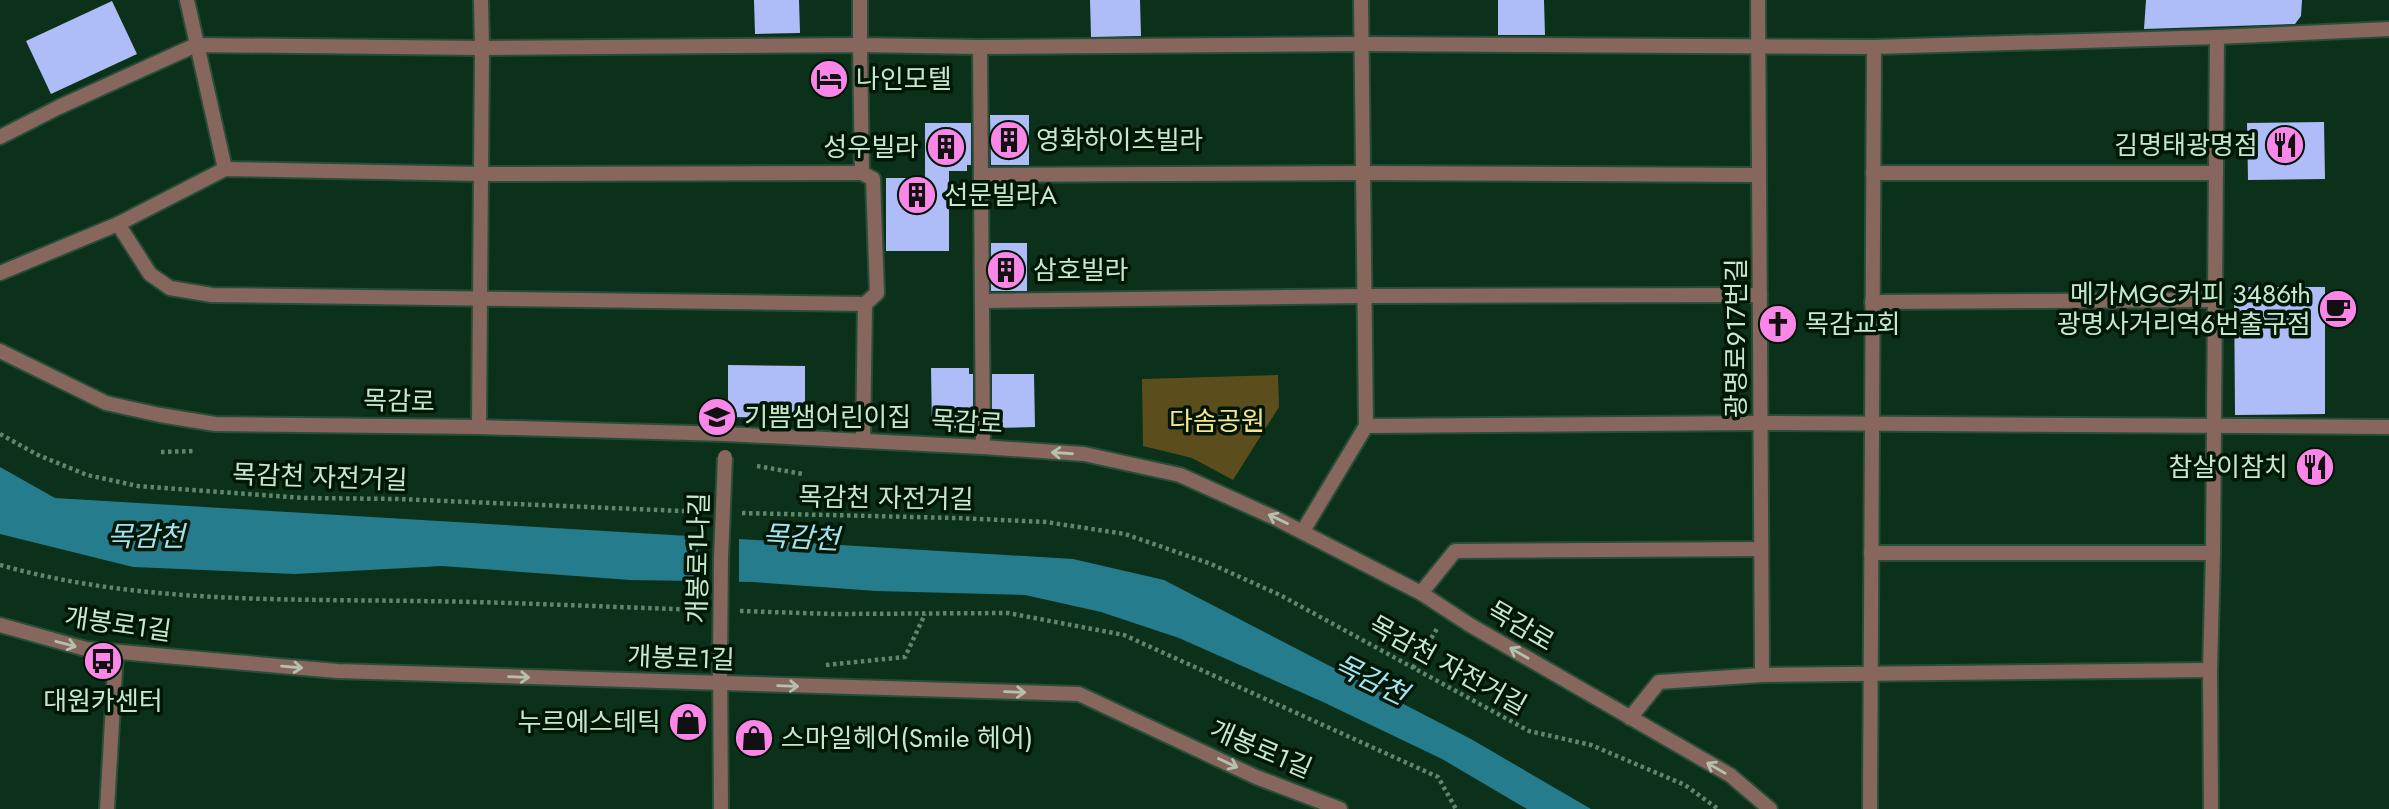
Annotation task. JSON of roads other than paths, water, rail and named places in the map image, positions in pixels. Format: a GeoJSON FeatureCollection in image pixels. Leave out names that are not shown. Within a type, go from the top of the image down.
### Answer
{"type":"FeatureCollection","features":[{"type":"Feature","properties":{"kind":"street"},"geometry":{"type":"LineString","coordinates":[[187,0],[225,169]]}},
{"type":"Feature","properties":{"kind":"street"},"geometry":{"type":"LineString","coordinates":[[479,427],[481,0]]}},
{"type":"Feature","properties":{"kind":"street"},"geometry":{"type":"LineString","coordinates":[[860,0],[862,173]]}},
{"type":"Feature","properties":{"kind":"street"},"geometry":{"type":"LineString","coordinates":[[1303,531],[1366,426],[1360,0]]}},
{"type":"Feature","properties":{"kind":"street","name":"광명로917번길"},"geometry":{"type":"LineString","coordinates":[[1758,0],[1762,675]]}},
{"type":"Feature","properties":{"kind":"street"},"geometry":{"type":"LineString","coordinates":[[0,137],[196,45],[482,48],[1361,44],[1874,47],[2389,29]]}},
{"type":"Feature","properties":{"kind":"street"},"geometry":{"type":"LineString","coordinates":[[2211,809],[2217,37]]}},
{"type":"Feature","properties":{"kind":"street"},"geometry":{"type":"LineString","coordinates":[[980,47],[983,447]]}},
{"type":"Feature","properties":{"kind":"street"},"geometry":{"type":"LineString","coordinates":[[1870,809],[1874,47]]}},
{"type":"Feature","properties":{"kind":"street"},"geometry":{"type":"LineString","coordinates":[[0,272],[118,224],[225,169],[481,174],[862,173],[873,179],[877,293],[864,304],[212,295],[170,288],[149,274],[118,224]]}},
{"type":"Feature","properties":{"kind":"street"},"geometry":{"type":"LineString","coordinates":[[1873,173],[2216,173]]}},
{"type":"Feature","properties":{"kind":"street"},"geometry":{"type":"LineString","coordinates":[[981,174],[1759,175]]}},
{"type":"Feature","properties":{"kind":"street"},"geometry":{"type":"LineString","coordinates":[[982,301],[1760,295]]}},
{"type":"Feature","properties":{"kind":"street"},"geometry":{"type":"LineString","coordinates":[[1872,302],[2215,300]]}},
{"type":"Feature","properties":{"kind":"street"},"geometry":{"type":"LineString","coordinates":[[863,440],[864,304]]}},
{"type":"Feature","properties":{"kind":"street","name":"목감로"},"geometry":{"type":"LineString","coordinates":[[0,351],[106,403],[215,424],[479,427],[863,440],[1084,454],[1180,475],[1303,531],[1421,593],[1447,611],[1730,775],[1770,809]]}},
{"type":"Feature","properties":{"kind":"street"},"geometry":{"type":"LineString","coordinates":[[1366,426],[1761,423],[2389,427]]}},
{"type":"Feature","properties":{"kind":"street","name":"개봉로1나길"},"geometry":{"type":"LineString","coordinates":[[721,809],[721,558],[725,434]]}},
{"type":"Feature","properties":{"kind":"street"},"geometry":{"type":"LineString","coordinates":[[1421,593],[1455,551],[1761,550]]}},
{"type":"Feature","properties":{"kind":"street"},"geometry":{"type":"LineString","coordinates":[[1871,553],[2213,553]]}},
{"type":"Feature","properties":{"kind":"street","name":"개봉로1길"},"geometry":{"type":"LineString","coordinates":[[0,625],[86,649],[337,671],[1079,694],[1256,776],[1340,809]]}},
{"type":"Feature","properties":{"kind":"street"},"geometry":{"type":"LineString","coordinates":[[107,809],[116,652]]}},
{"type":"Feature","properties":{"kind":"street"},"geometry":{"type":"LineString","coordinates":[[1630,718],[1659,682],[1762,675],[2210,670]]}},
{"type":"Feature","properties":{"kind":"water","name":"목감천"},"geometry":{"type":"Polygon","coordinates":[[[0,467],[55,498],[1073,559],[1164,580],[1471,739],[1591,809],[1527,809],[1442,759],[1179,638],[1101,612],[1025,595],[876,591],[752,582],[630,580],[442,566],[295,574],[133,567],[0,534],[0,467]]]}},
{"type":"Feature","properties":{"kind":"place","name":"나인모텔"},"geometry":{"type":"Point","coordinates":[829,79]}},
{"type":"Feature","properties":{"kind":"place","name":"영화하이츠빌라"},"geometry":{"type":"Point","coordinates":[1009,140]}},
{"type":"Feature","properties":{"kind":"place","name":"김명태광명점"},"geometry":{"type":"Point","coordinates":[2285,145]}},
{"type":"Feature","properties":{"kind":"place","name":"성우빌라"},"geometry":{"type":"Point","coordinates":[946,147]}},
{"type":"Feature","properties":{"kind":"place","name":"선문빌라A"},"geometry":{"type":"Point","coordinates":[917,195]}},
{"type":"Feature","properties":{"kind":"place","name":"삼호빌라"},"geometry":{"type":"Point","coordinates":[1006,270]}},
{"type":"Feature","properties":{"kind":"place","name":"메가MGC커피 3486th 광명사거리역6번출구점"},"geometry":{"type":"Point","coordinates":[2338,309]}},
{"type":"Feature","properties":{"kind":"place","name":"목감교회"},"geometry":{"type":"Point","coordinates":[1778,324]}},
{"type":"Feature","properties":{"kind":"place","name":"기쁨샘어린이집"},"geometry":{"type":"Point","coordinates":[717,417]}},
{"type":"Feature","properties":{"kind":"place","name":"참살이참치"},"geometry":{"type":"Point","coordinates":[2315,467]}},
{"type":"Feature","properties":{"kind":"place","name":"대원카센터"},"geometry":{"type":"Point","coordinates":[103,661]}},
{"type":"Feature","properties":{"kind":"place","name":"누르에스테틱"},"geometry":{"type":"Point","coordinates":[688,722]}},
{"type":"Feature","properties":{"kind":"place","name":"스마일헤어(Smile 헤어)"},"geometry":{"type":"Point","coordinates":[754,738]}},
{"type":"Feature","properties":{"kind":"park label","name":"다솜공원"},"geometry":{"type":"Point","coordinates":[1217,421]}}]}
